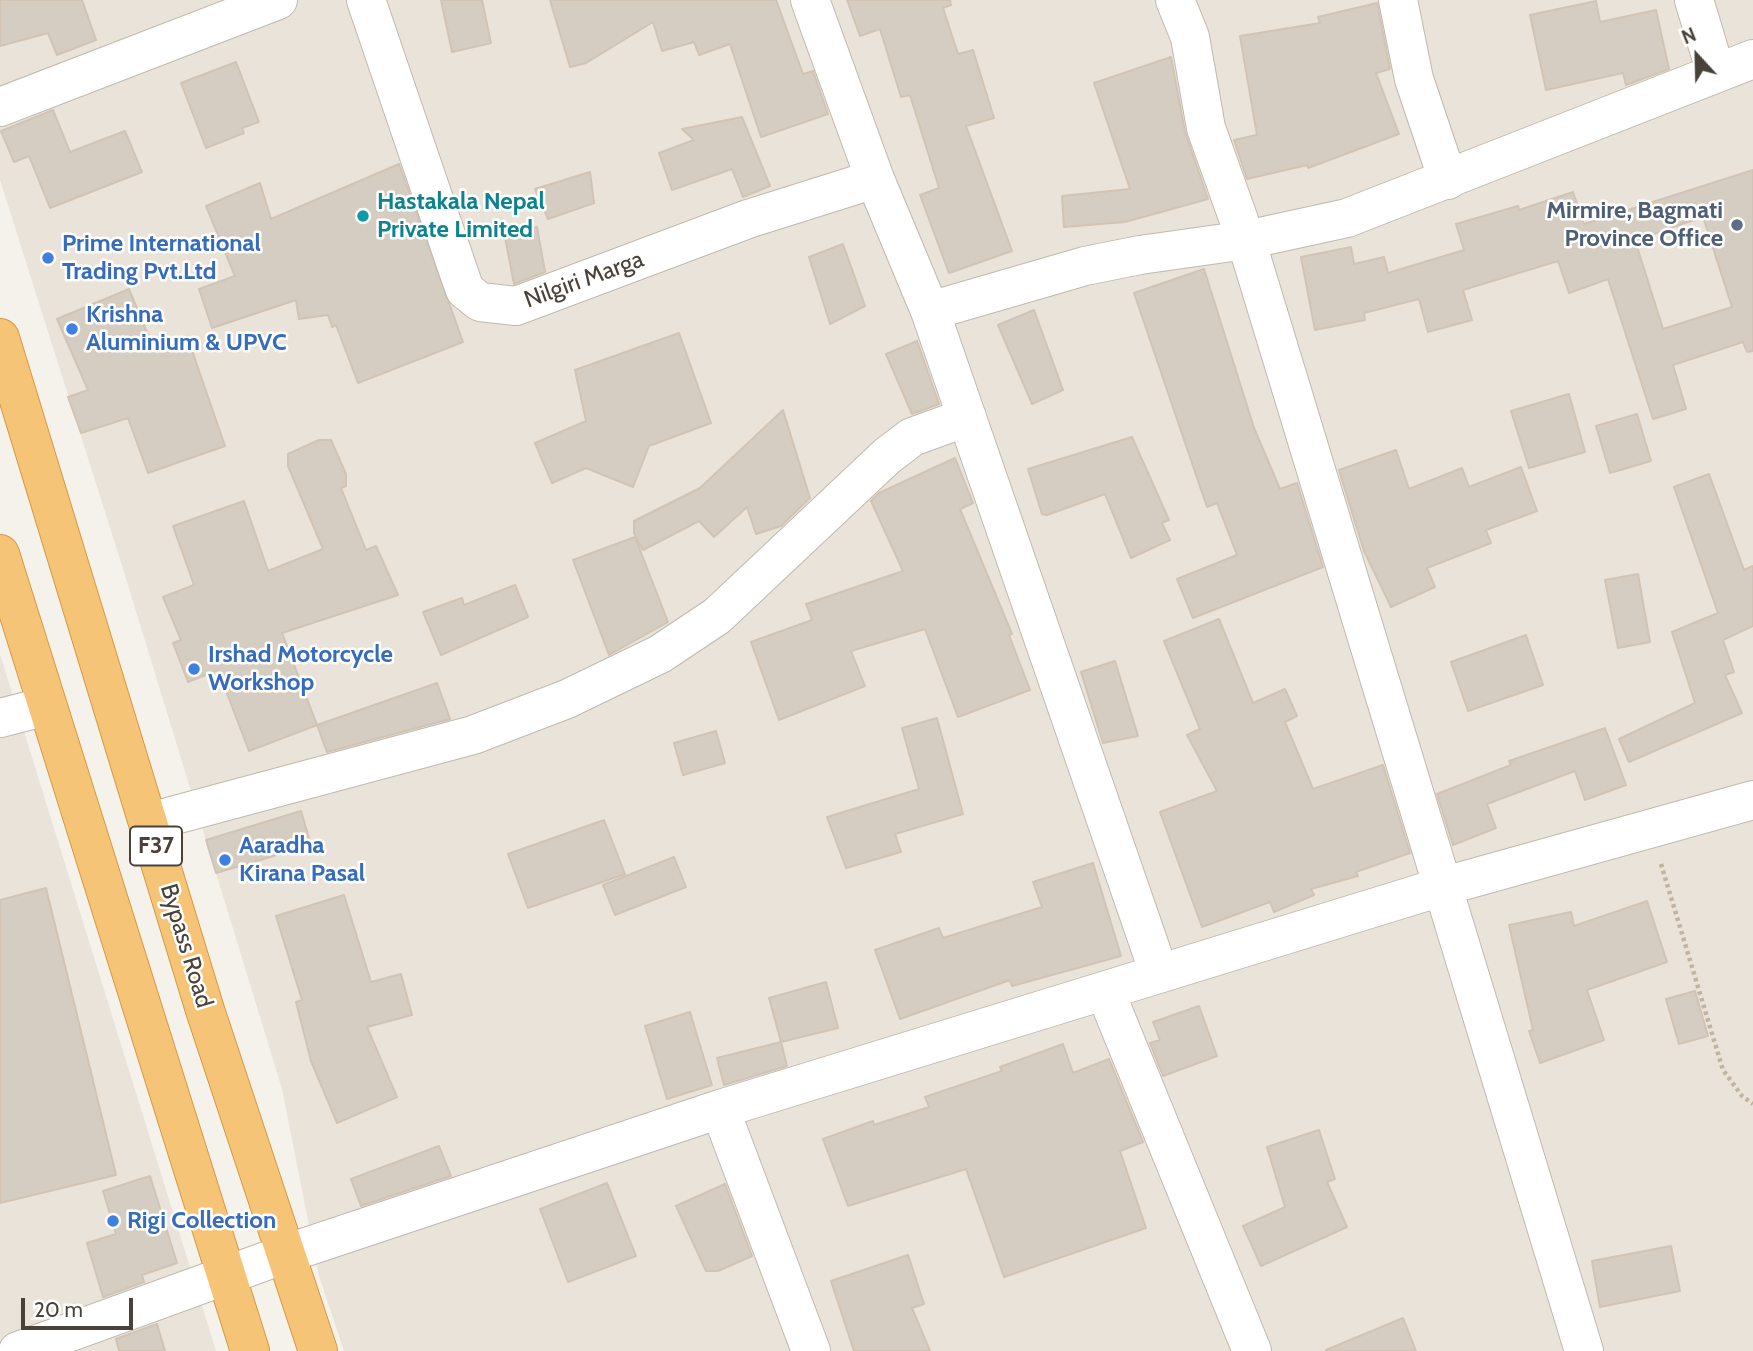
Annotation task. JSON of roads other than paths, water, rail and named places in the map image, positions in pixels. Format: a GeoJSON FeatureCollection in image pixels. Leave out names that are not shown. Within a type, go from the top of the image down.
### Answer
{"type":"FeatureCollection","features":[{"type":"Feature","properties":{"kind":"highway","name":"Bypass Road"},"geometry":{"type":"LineString","coordinates":[[0,338],[205,1010],[288,1253],[318,1351]]}},
{"type":"Feature","properties":{"kind":"highway","name":"F37"},"geometry":{"type":"LineString","coordinates":[[0,554],[250,1351]]}},
{"type":"Feature","properties":{"kind":"highway"},"geometry":{"type":"LineString","coordinates":[[150,1034],[205,1010]]}},
{"type":"Feature","properties":{"kind":"street"},"geometry":{"type":"LineString","coordinates":[[0,107],[278,0]]}},
{"type":"Feature","properties":{"kind":"street","name":"Nilgiri Marga"},"geometry":{"type":"LineString","coordinates":[[366,0],[459,274],[465,289],[480,302],[516,306],[748,219],[875,179]]}},
{"type":"Feature","properties":{"kind":"street"},"geometry":{"type":"LineString","coordinates":[[810,0],[875,179],[930,311],[1158,974]]}},
{"type":"Feature","properties":{"kind":"street"},"geometry":{"type":"LineString","coordinates":[[1175,0],[1190,37],[1206,128],[1247,240],[1441,887],[1584,1351]]}},
{"type":"Feature","properties":{"kind":"street"},"geometry":{"type":"LineString","coordinates":[[1398,0],[1415,79],[1448,180]]}},
{"type":"Feature","properties":{"kind":"street"},"geometry":{"type":"LineString","coordinates":[[1694,0],[1716,73]]}},
{"type":"Feature","properties":{"kind":"street"},"geometry":{"type":"LineString","coordinates":[[930,311],[1085,266],[1140,255],[1247,240],[1347,218],[1753,59]]}},
{"type":"Feature","properties":{"kind":"street"},"geometry":{"type":"LineString","coordinates":[[149,822],[473,735],[567,699],[660,654],[716,616],[887,456],[912,437],[967,417]]}},
{"type":"Feature","properties":{"kind":"street"},"geometry":{"type":"LineString","coordinates":[[0,718],[47,706]]}},
{"type":"Feature","properties":{"kind":"street"},"geometry":{"type":"LineString","coordinates":[[18,1351],[288,1253],[720,1109],[1441,887],[1753,800]]}},
{"type":"Feature","properties":{"kind":"street"},"geometry":{"type":"LineString","coordinates":[[1105,991],[1252,1351]]}},
{"type":"Feature","properties":{"kind":"street"},"geometry":{"type":"LineString","coordinates":[[720,1109],[811,1351]]}},
{"type":"Feature","properties":{"kind":"place","name":"Hastakala Nepal Private Limited"},"geometry":{"type":"Point","coordinates":[363,216]}},
{"type":"Feature","properties":{"kind":"place","name":"Mirmire, Bagmati Province Office"},"geometry":{"type":"Point","coordinates":[1737,225]}},
{"type":"Feature","properties":{"kind":"place","name":"Prime International Trading Pvt.Ltd"},"geometry":{"type":"Point","coordinates":[48,258]}},
{"type":"Feature","properties":{"kind":"place","name":"Krishna Aluminium & UPVC"},"geometry":{"type":"Point","coordinates":[72,329]}},
{"type":"Feature","properties":{"kind":"place","name":"Irshad Motorcycle Workshop"},"geometry":{"type":"Point","coordinates":[194,669]}},
{"type":"Feature","properties":{"kind":"place","name":"Aaradha Kirana Pasal"},"geometry":{"type":"Point","coordinates":[225,860]}},
{"type":"Feature","properties":{"kind":"place","name":"Rigi Collection"},"geometry":{"type":"Point","coordinates":[113,1221]}}]}
